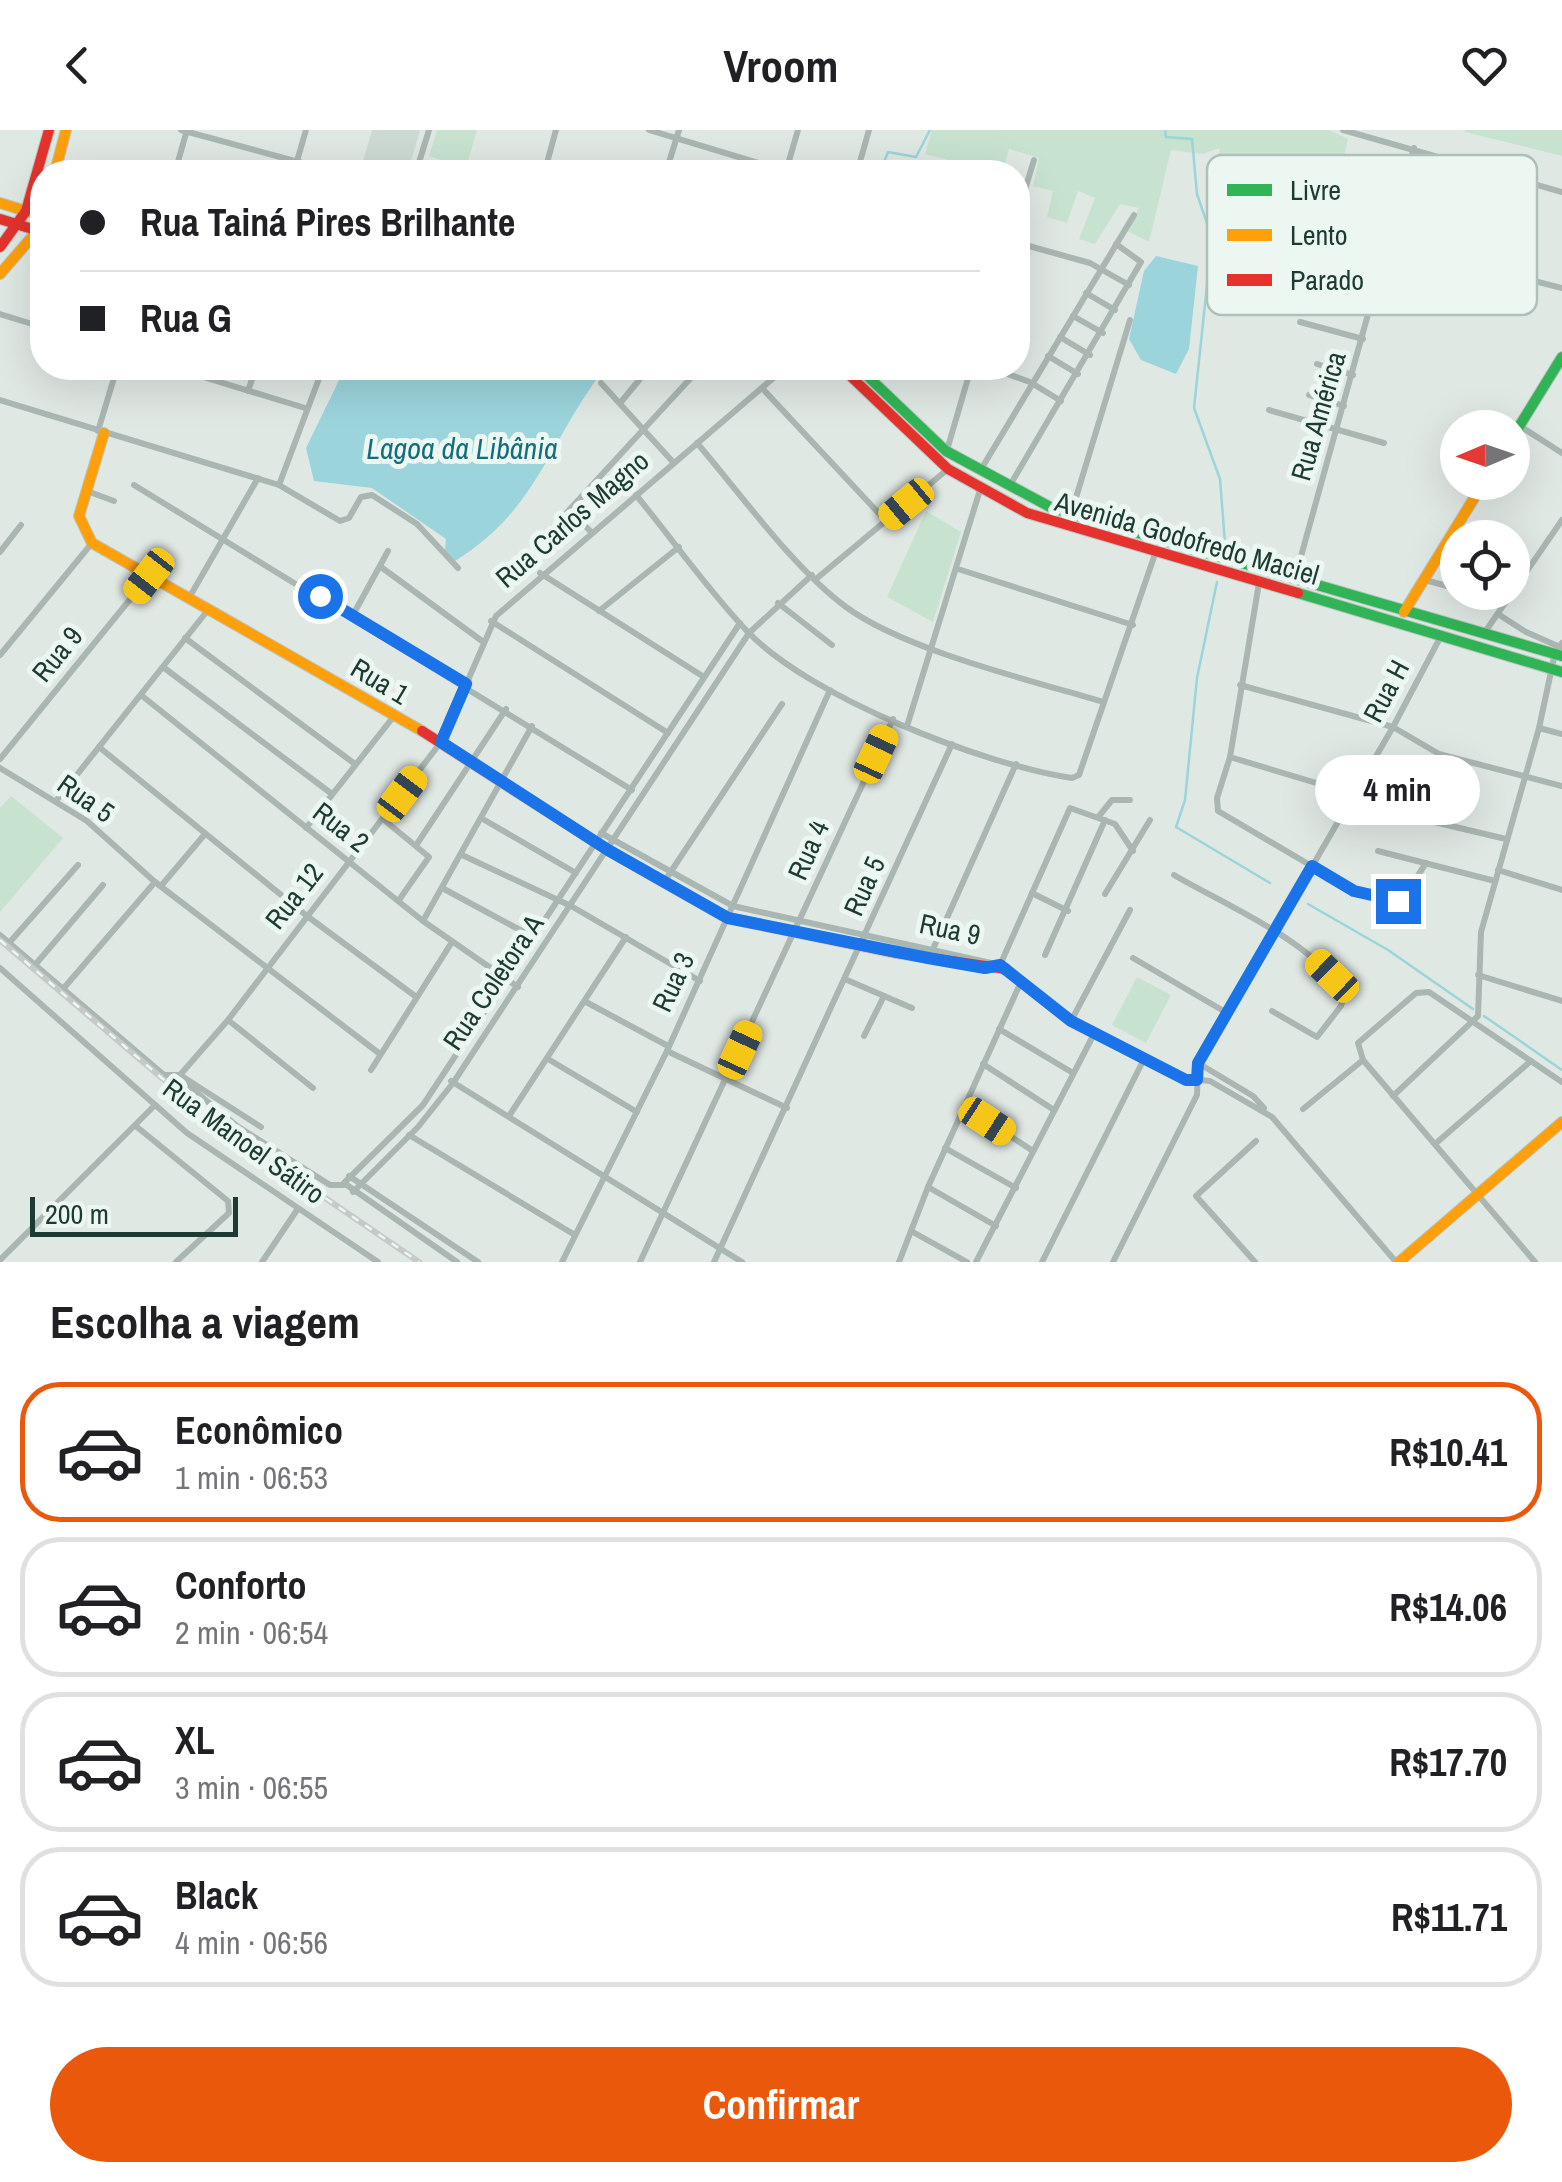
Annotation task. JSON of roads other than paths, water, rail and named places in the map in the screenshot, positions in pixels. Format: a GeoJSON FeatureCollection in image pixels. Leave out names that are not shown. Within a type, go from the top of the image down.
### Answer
{"type":"FeatureCollection","features":[{"type":"Feature","properties":{"kind":"main road"},"geometry":{"type":"LineString","coordinates":[[40,160],[49,130]]}},
{"type":"Feature","properties":{"kind":"main road"},"geometry":{"type":"LineString","coordinates":[[58,160],[66,130]]}},
{"type":"Feature","properties":{"kind":"main road"},"geometry":{"type":"LineString","coordinates":[[0,247],[19,225],[30,197]]}},
{"type":"Feature","properties":{"kind":"main road"},"geometry":{"type":"LineString","coordinates":[[0,203],[30,212]]}},
{"type":"Feature","properties":{"kind":"main road"},"geometry":{"type":"LineString","coordinates":[[0,220],[30,228]]}},
{"type":"Feature","properties":{"kind":"main road"},"geometry":{"type":"LineString","coordinates":[[0,274],[30,242]]}},
{"type":"Feature","properties":{"kind":"main road"},"geometry":{"type":"LineString","coordinates":[[1530,410],[1562,358]]}},
{"type":"Feature","properties":{"kind":"main road","name":"Avenida Godofredo Maciel"},"geometry":{"type":"LineString","coordinates":[[855,380],[948,469],[980,490],[1055,524],[1557,670]]}},
{"type":"Feature","properties":{"kind":"main road","name":"Avenida Godofredo Maciel"},"geometry":{"type":"LineString","coordinates":[[871,380],[946,452],[1008,488],[1071,515],[1404,612],[1560,650]]}},
{"type":"Feature","properties":{"kind":"main road"},"geometry":{"type":"LineString","coordinates":[[87,491],[101,432]]}},
{"type":"Feature","properties":{"kind":"main road","name":"Rua 1"},"geometry":{"type":"LineString","coordinates":[[87,491],[79,522],[92,543],[441,742],[598,837]]}},
{"type":"Feature","properties":{"kind":"main road"},"geometry":{"type":"LineString","coordinates":[[1404,612],[1473,500]]}},
{"type":"Feature","properties":{"kind":"main road","name":"Rua 9"},"geometry":{"type":"LineString","coordinates":[[598,837],[664,882],[728,918],[860,946],[1005,969]]}},
{"type":"Feature","properties":{"kind":"main road"},"geometry":{"type":"LineString","coordinates":[[1398,1262],[1562,1122]]}},
{"type":"Feature","properties":{"kind":"street"},"geometry":{"type":"LineString","coordinates":[[178,160],[185,130],[292,160]]}},
{"type":"Feature","properties":{"kind":"street"},"geometry":{"type":"LineString","coordinates":[[299,160],[306,130]]}},
{"type":"Feature","properties":{"kind":"street"},"geometry":{"type":"LineString","coordinates":[[420,160],[429,130]]}},
{"type":"Feature","properties":{"kind":"street"},"geometry":{"type":"LineString","coordinates":[[548,160],[556,130]]}},
{"type":"Feature","properties":{"kind":"street"},"geometry":{"type":"LineString","coordinates":[[649,130],[678,134],[753,160]]}},
{"type":"Feature","properties":{"kind":"street"},"geometry":{"type":"LineString","coordinates":[[790,160],[798,130]]}},
{"type":"Feature","properties":{"kind":"street"},"geometry":{"type":"LineString","coordinates":[[860,160],[869,130]]}},
{"type":"Feature","properties":{"kind":"street"},"geometry":{"type":"LineString","coordinates":[[1343,130],[1438,155]]}},
{"type":"Feature","properties":{"kind":"street"},"geometry":{"type":"LineString","coordinates":[[670,160],[678,134]]}},
{"type":"Feature","properties":{"kind":"street","name":"Rua América"},"geometry":{"type":"LineString","coordinates":[[1412,155],[1414,148]]}},
{"type":"Feature","properties":{"kind":"street"},"geometry":{"type":"LineString","coordinates":[[1030,173],[1034,160]]}},
{"type":"Feature","properties":{"kind":"street"},"geometry":{"type":"LineString","coordinates":[[1537,185],[1562,192]]}},
{"type":"Feature","properties":{"kind":"street"},"geometry":{"type":"LineString","coordinates":[[980,472],[1030,382],[1134,215]]}},
{"type":"Feature","properties":{"kind":"street"},"geometry":{"type":"LineString","coordinates":[[1008,488],[1103,333],[1141,262],[1115,244]]}},
{"type":"Feature","properties":{"kind":"street"},"geometry":{"type":"LineString","coordinates":[[1030,247],[1102,268],[1129,285]]}},
{"type":"Feature","properties":{"kind":"street"},"geometry":{"type":"LineString","coordinates":[[1537,282],[1562,288]]}},
{"type":"Feature","properties":{"kind":"street"},"geometry":{"type":"LineString","coordinates":[[1086,293],[1114,310]]}},
{"type":"Feature","properties":{"kind":"street"},"geometry":{"type":"LineString","coordinates":[[0,314],[30,323]]}},
{"type":"Feature","properties":{"kind":"street","name":"Rua América"},"geometry":{"type":"LineString","coordinates":[[1295,579],[1370,315]]}},
{"type":"Feature","properties":{"kind":"street"},"geometry":{"type":"LineString","coordinates":[[1073,316],[1103,333]]}},
{"type":"Feature","properties":{"kind":"street"},"geometry":{"type":"LineString","coordinates":[[1071,515],[1130,320]]}},
{"type":"Feature","properties":{"kind":"street"},"geometry":{"type":"LineString","coordinates":[[1300,322],[1363,340]]}},
{"type":"Feature","properties":{"kind":"street"},"geometry":{"type":"LineString","coordinates":[[1060,337],[1090,355]]}},
{"type":"Feature","properties":{"kind":"street"},"geometry":{"type":"LineString","coordinates":[[1048,356],[1078,374]]}},
{"type":"Feature","properties":{"kind":"street"},"geometry":{"type":"LineString","coordinates":[[1317,364],[1354,374]]}},
{"type":"Feature","properties":{"kind":"street"},"geometry":{"type":"LineString","coordinates":[[101,432],[114,380]]}},
{"type":"Feature","properties":{"kind":"street"},"geometry":{"type":"LineString","coordinates":[[213,380],[305,408]]}},
{"type":"Feature","properties":{"kind":"street"},"geometry":{"type":"LineString","coordinates":[[248,391],[252,380]]}},
{"type":"Feature","properties":{"kind":"street"},"geometry":{"type":"LineString","coordinates":[[280,485],[317,380]]}},
{"type":"Feature","properties":{"kind":"street"},"geometry":{"type":"LineString","coordinates":[[620,402],[639,380]]}},
{"type":"Feature","properties":{"kind":"street"},"geometry":{"type":"LineString","coordinates":[[548,533],[688,380]]}},
{"type":"Feature","properties":{"kind":"street","name":"Rua Carlos Magno"},"geometry":{"type":"LineString","coordinates":[[441,742],[492,622],[540,573],[771,380]]}},
{"type":"Feature","properties":{"kind":"street"},"geometry":{"type":"LineString","coordinates":[[946,452],[967,380]]}},
{"type":"Feature","properties":{"kind":"street"},"geometry":{"type":"LineString","coordinates":[[1024,380],[1062,402]]}},
{"type":"Feature","properties":{"kind":"street"},"geometry":{"type":"LineString","coordinates":[[601,383],[674,462]]}},
{"type":"Feature","properties":{"kind":"street"},"geometry":{"type":"LineString","coordinates":[[762,388],[886,521]]}},
{"type":"Feature","properties":{"kind":"street"},"geometry":{"type":"LineString","coordinates":[[1309,395],[1344,406]]}},
{"type":"Feature","properties":{"kind":"street"},"geometry":{"type":"LineString","coordinates":[[0,400],[280,485],[340,521],[349,518],[361,498],[372,495],[417,524],[458,568]]}},
{"type":"Feature","properties":{"kind":"street"},"geometry":{"type":"LineString","coordinates":[[1270,410],[1384,443]]}},
{"type":"Feature","properties":{"kind":"street"},"geometry":{"type":"LineString","coordinates":[[1530,432],[1562,452]]}},
{"type":"Feature","properties":{"kind":"street"},"geometry":{"type":"LineString","coordinates":[[697,443],[814,577],[861,617],[933,648],[1104,702]]}},
{"type":"Feature","properties":{"kind":"street","name":"Rua Coletora A"},"geometry":{"type":"LineString","coordinates":[[353,1192],[410,1136],[453,1082],[749,633],[778,603],[948,469]]}},
{"type":"Feature","properties":{"kind":"street"},"geometry":{"type":"LineString","coordinates":[[188,598],[258,478]]}},
{"type":"Feature","properties":{"kind":"street"},"geometry":{"type":"LineString","coordinates":[[134,485],[466,684],[632,790]]}},
{"type":"Feature","properties":{"kind":"street"},"geometry":{"type":"LineString","coordinates":[[907,726],[980,490]]}},
{"type":"Feature","properties":{"kind":"street"},"geometry":{"type":"LineString","coordinates":[[87,491],[114,501]]}},
{"type":"Feature","properties":{"kind":"street"},"geometry":{"type":"LineString","coordinates":[[636,494],[749,633],[830,690],[952,744],[1072,778],[1079,776],[1155,554]]}},
{"type":"Feature","properties":{"kind":"street"},"geometry":{"type":"LineString","coordinates":[[570,510],[590,532]]}},
{"type":"Feature","properties":{"kind":"street"},"geometry":{"type":"LineString","coordinates":[[1530,567],[1562,520]]}},
{"type":"Feature","properties":{"kind":"street"},"geometry":{"type":"LineString","coordinates":[[0,552],[21,526]]}},
{"type":"Feature","properties":{"kind":"street"},"geometry":{"type":"LineString","coordinates":[[0,656],[92,543]]}},
{"type":"Feature","properties":{"kind":"street"},"geometry":{"type":"LineString","coordinates":[[600,611],[679,548]]}},
{"type":"Feature","properties":{"kind":"street"},"geometry":{"type":"LineString","coordinates":[[352,615],[388,551]]}},
{"type":"Feature","properties":{"kind":"street"},"geometry":{"type":"LineString","coordinates":[[382,567],[482,640]]}},
{"type":"Feature","properties":{"kind":"street"},"geometry":{"type":"LineString","coordinates":[[958,568],[1133,624]]}},
{"type":"Feature","properties":{"kind":"street"},"geometry":{"type":"LineString","coordinates":[[540,573],[704,677]]}},
{"type":"Feature","properties":{"kind":"street","name":"Rua 9"},"geometry":{"type":"LineString","coordinates":[[0,759],[149,576]]}},
{"type":"Feature","properties":{"kind":"street"},"geometry":{"type":"LineString","coordinates":[[1424,579],[1440,584]]}},
{"type":"Feature","properties":{"kind":"street"},"geometry":{"type":"LineString","coordinates":[[1259,583],[1230,757],[1217,798],[1222,815],[1354,891],[1392,902],[1404,897],[1426,863]]}},
{"type":"Feature","properties":{"kind":"street"},"geometry":{"type":"LineString","coordinates":[[778,603],[832,645]]}},
{"type":"Feature","properties":{"kind":"street"},"geometry":{"type":"LineString","coordinates":[[56,801],[208,610]]}},
{"type":"Feature","properties":{"kind":"street"},"geometry":{"type":"LineString","coordinates":[[1485,633],[1501,610]]}},
{"type":"Feature","properties":{"kind":"street"},"geometry":{"type":"LineString","coordinates":[[1393,1096],[1475,1023],[1480,1009],[1481,932],[1557,670],[1560,650],[1498,614]]}},
{"type":"Feature","properties":{"kind":"street"},"geometry":{"type":"LineString","coordinates":[[492,622],[668,734]]}},
{"type":"Feature","properties":{"kind":"street","name":"Rua Coletora A"},"geometry":{"type":"LineString","coordinates":[[346,1181],[401,1130],[442,1076],[740,623]]}},
{"type":"Feature","properties":{"kind":"street","name":"Rua H"},"geometry":{"type":"LineString","coordinates":[[1113,1262],[1197,1095],[1198,1063],[1394,727],[1441,636]]}},
{"type":"Feature","properties":{"kind":"street"},"geometry":{"type":"LineString","coordinates":[[185,638],[356,764]]}},
{"type":"Feature","properties":{"kind":"street"},"geometry":{"type":"LineString","coordinates":[[163,668],[332,794]]}},
{"type":"Feature","properties":{"kind":"street"},"geometry":{"type":"LineString","coordinates":[[1240,684],[1394,727],[1439,754],[1562,786]]}},
{"type":"Feature","properties":{"kind":"street","name":"Rua 3"},"geometry":{"type":"LineString","coordinates":[[562,1262],[700,981],[830,690]]}},
{"type":"Feature","properties":{"kind":"street","name":"Rua 2"},"geometry":{"type":"LineString","coordinates":[[141,695],[424,921],[518,987]]}},
{"type":"Feature","properties":{"kind":"street"},"geometry":{"type":"LineString","coordinates":[[664,882],[782,704]]}},
{"type":"Feature","properties":{"kind":"street"},"geometry":{"type":"LineString","coordinates":[[417,844],[506,709]]}},
{"type":"Feature","properties":{"kind":"street"},"geometry":{"type":"LineString","coordinates":[[306,828],[394,716]]}},
{"type":"Feature","properties":{"kind":"street","name":"Rua 4"},"geometry":{"type":"LineString","coordinates":[[640,1262],[892,719]]}},
{"type":"Feature","properties":{"kind":"street"},"geometry":{"type":"LineString","coordinates":[[424,921],[532,726]]}},
{"type":"Feature","properties":{"kind":"street"},"geometry":{"type":"LineString","coordinates":[[1539,728],[1562,734]]}},
{"type":"Feature","properties":{"kind":"street","name":"Rua 12"},"geometry":{"type":"LineString","coordinates":[[179,1076],[228,1020],[441,742]]}},
{"type":"Feature","properties":{"kind":"street","name":"Rua 5"},"geometry":{"type":"LineString","coordinates":[[714,1262],[847,980],[952,744]]}},
{"type":"Feature","properties":{"kind":"street"},"geometry":{"type":"LineString","coordinates":[[99,747],[307,916],[415,996]]}},
{"type":"Feature","properties":{"kind":"street"},"geometry":{"type":"LineString","coordinates":[[1230,757],[1353,794]]}},
{"type":"Feature","properties":{"kind":"street"},"geometry":{"type":"LineString","coordinates":[[934,949],[1016,764]]}},
{"type":"Feature","properties":{"kind":"street","name":"Rua 5"},"geometry":{"type":"LineString","coordinates":[[0,768],[20,784],[87,821],[158,884],[380,1054]]}},
{"type":"Feature","properties":{"kind":"street"},"geometry":{"type":"LineString","coordinates":[[640,777],[650,782]]}},
{"type":"Feature","properties":{"kind":"street"},"geometry":{"type":"LineString","coordinates":[[1045,955],[1068,910],[1102,818],[1112,800],[1130,800]]}},
{"type":"Feature","properties":{"kind":"street"},"geometry":{"type":"LineString","coordinates":[[1134,851],[1117,826],[1072,808],[1032,893],[1005,969],[1071,1021],[1178,1078],[1210,1081],[1272,1117]]}},
{"type":"Feature","properties":{"kind":"street"},"geometry":{"type":"LineString","coordinates":[[1396,814],[1506,839]]}},
{"type":"Feature","properties":{"kind":"street"},"geometry":{"type":"LineString","coordinates":[[481,818],[576,874]]}},
{"type":"Feature","properties":{"kind":"street"},"geometry":{"type":"LineString","coordinates":[[383,819],[430,857],[399,900]]}},
{"type":"Feature","properties":{"kind":"street"},"geometry":{"type":"LineString","coordinates":[[1105,894],[1150,820]]}},
{"type":"Feature","properties":{"kind":"street"},"geometry":{"type":"LineString","coordinates":[[63,989],[205,834]]}},
{"type":"Feature","properties":{"kind":"street","name":"Rua 9"},"geometry":{"type":"LineString","coordinates":[[610,845],[671,870],[734,906],[934,949],[1005,969]]}},
{"type":"Feature","properties":{"kind":"street"},"geometry":{"type":"LineString","coordinates":[[1378,851],[1495,881]]}},
{"type":"Feature","properties":{"kind":"street"},"geometry":{"type":"LineString","coordinates":[[462,855],[571,906],[700,981]]}},
{"type":"Feature","properties":{"kind":"street"},"geometry":{"type":"LineString","coordinates":[[9,943],[78,865]]}},
{"type":"Feature","properties":{"kind":"street"},"geometry":{"type":"LineString","coordinates":[[1498,870],[1562,890]]}},
{"type":"Feature","properties":{"kind":"street"},"geometry":{"type":"LineString","coordinates":[[1174,875],[1317,962],[1342,991],[1341,1006],[1319,1034],[1311,1035],[1272,1011]]}},
{"type":"Feature","properties":{"kind":"street"},"geometry":{"type":"LineString","coordinates":[[34,965],[104,885]]}},
{"type":"Feature","properties":{"kind":"street"},"geometry":{"type":"LineString","coordinates":[[444,889],[534,937]]}},
{"type":"Feature","properties":{"kind":"street"},"geometry":{"type":"LineString","coordinates":[[1032,893],[1068,910]]}},
{"type":"Feature","properties":{"kind":"street"},"geometry":{"type":"LineString","coordinates":[[1071,1021],[1130,910]]}},
{"type":"Feature","properties":{"kind":"street"},"geometry":{"type":"LineString","coordinates":[[0,935],[164,1075],[179,1076],[262,1127]]}},
{"type":"Feature","properties":{"kind":"street"},"geometry":{"type":"LineString","coordinates":[[509,1116],[626,937]]}},
{"type":"Feature","properties":{"kind":"street"},"geometry":{"type":"LineString","coordinates":[[371,1070],[452,942]]}},
{"type":"Feature","properties":{"kind":"street"},"geometry":{"type":"LineString","coordinates":[[1132,958],[1227,1013]]}},
{"type":"Feature","properties":{"kind":"street","name":"Rua Manoel Sátiro"},"geometry":{"type":"LineString","coordinates":[[0,968],[187,1133],[378,1262]]}},
{"type":"Feature","properties":{"kind":"street"},"geometry":{"type":"LineString","coordinates":[[1478,975],[1562,1001]]}},
{"type":"Feature","properties":{"kind":"street"},"geometry":{"type":"LineString","coordinates":[[847,980],[912,1008]]}},
{"type":"Feature","properties":{"kind":"street"},"geometry":{"type":"LineString","coordinates":[[899,1262],[928,1187],[1020,983]]}},
{"type":"Feature","properties":{"kind":"street"},"geometry":{"type":"LineString","coordinates":[[1535,1262],[1362,1060],[1357,1047],[1359,1040],[1412,997],[1429,992],[1562,1082]]}},
{"type":"Feature","properties":{"kind":"street"},"geometry":{"type":"LineString","coordinates":[[864,1036],[884,996]]}},
{"type":"Feature","properties":{"kind":"street"},"geometry":{"type":"LineString","coordinates":[[586,1002],[787,1108]]}},
{"type":"Feature","properties":{"kind":"street"},"geometry":{"type":"LineString","coordinates":[[228,1020],[313,1088]]}},
{"type":"Feature","properties":{"kind":"street"},"geometry":{"type":"LineString","coordinates":[[999,1030],[1073,1073]]}},
{"type":"Feature","properties":{"kind":"street"},"geometry":{"type":"LineString","coordinates":[[976,1262],[1095,1032]]}},
{"type":"Feature","properties":{"kind":"street"},"geometry":{"type":"LineString","coordinates":[[1042,1262],[1144,1058]]}},
{"type":"Feature","properties":{"kind":"street"},"geometry":{"type":"LineString","coordinates":[[548,1059],[637,1112]]}},
{"type":"Feature","properties":{"kind":"street"},"geometry":{"type":"LineString","coordinates":[[1304,1109],[1362,1060]]}},
{"type":"Feature","properties":{"kind":"street"},"geometry":{"type":"LineString","coordinates":[[1435,1144],[1531,1061]]}},
{"type":"Feature","properties":{"kind":"street"},"geometry":{"type":"LineString","coordinates":[[1198,1063],[1253,1096],[1398,1262]]}},
{"type":"Feature","properties":{"kind":"street"},"geometry":{"type":"LineString","coordinates":[[983,1064],[1054,1110]]}},
{"type":"Feature","properties":{"kind":"street"},"geometry":{"type":"LineString","coordinates":[[179,1076],[237,1126],[330,1184],[346,1181],[361,1186],[478,1262]]}},
{"type":"Feature","properties":{"kind":"street"},"geometry":{"type":"LineString","coordinates":[[442,1076],[719,1252],[742,1262]]}},
{"type":"Feature","properties":{"kind":"street"},"geometry":{"type":"LineString","coordinates":[[0,1260],[155,1104]]}},
{"type":"Feature","properties":{"kind":"street"},"geometry":{"type":"LineString","coordinates":[[964,1106],[1034,1151]]}},
{"type":"Feature","properties":{"kind":"street"},"geometry":{"type":"LineString","coordinates":[[137,1126],[228,1201],[229,1213],[176,1262]]}},
{"type":"Feature","properties":{"kind":"street"},"geometry":{"type":"LineString","coordinates":[[401,1130],[574,1235]]}},
{"type":"Feature","properties":{"kind":"street"},"geometry":{"type":"LineString","coordinates":[[1255,1262],[1196,1196],[1256,1141]]}},
{"type":"Feature","properties":{"kind":"street"},"geometry":{"type":"LineString","coordinates":[[945,1148],[1016,1188]]}},
{"type":"Feature","properties":{"kind":"street"},"geometry":{"type":"LineString","coordinates":[[346,1181],[353,1192],[458,1262]]}},
{"type":"Feature","properties":{"kind":"street"},"geometry":{"type":"LineString","coordinates":[[928,1187],[996,1226]]}},
{"type":"Feature","properties":{"kind":"street"},"geometry":{"type":"LineString","coordinates":[[262,1262],[296,1210]]}},
{"type":"Feature","properties":{"kind":"street"},"geometry":{"type":"LineString","coordinates":[[910,1231],[966,1262]]}},
{"type":"Feature","properties":{"kind":"water"},"geometry":{"type":"Polygon","coordinates":[[[1156,256],[1198,266],[1189,349],[1176,374],[1141,360],[1129,339],[1144,271],[1156,256]]]}},
{"type":"Feature","properties":{"kind":"water","name":"Lagoa da Libânia"},"geometry":{"type":"Polygon","coordinates":[[[339,380],[597,380],[524,496],[483,541],[455,561],[445,550],[446,539],[372,488],[314,481],[306,448],[339,380]]]}},
{"type":"Feature","properties":{"kind":"waterway"},"geometry":{"type":"LineString","coordinates":[[885,160],[888,152],[916,157],[930,130]]}},
{"type":"Feature","properties":{"kind":"waterway"},"geometry":{"type":"LineString","coordinates":[[1165,130],[1166,137],[1192,139],[1197,194],[1207,223]]}},
{"type":"Feature","properties":{"kind":"waterway"},"geometry":{"type":"LineString","coordinates":[[1207,285],[1194,408],[1220,479],[1225,543]]}},
{"type":"Feature","properties":{"kind":"waterway"},"geometry":{"type":"LineString","coordinates":[[1217,582],[1197,678],[1185,800],[1176,827],[1270,883]]}},
{"type":"Feature","properties":{"kind":"waterway"},"geometry":{"type":"LineString","coordinates":[[1308,904],[1388,950],[1473,1009]]}},
{"type":"Feature","properties":{"kind":"waterway"},"geometry":{"type":"LineString","coordinates":[[1484,1016],[1562,1070]]}},
{"type":"Feature","properties":{"kind":"railway"},"geometry":{"type":"LineString","coordinates":[[0,940],[211,1120],[419,1262]]}}]}
